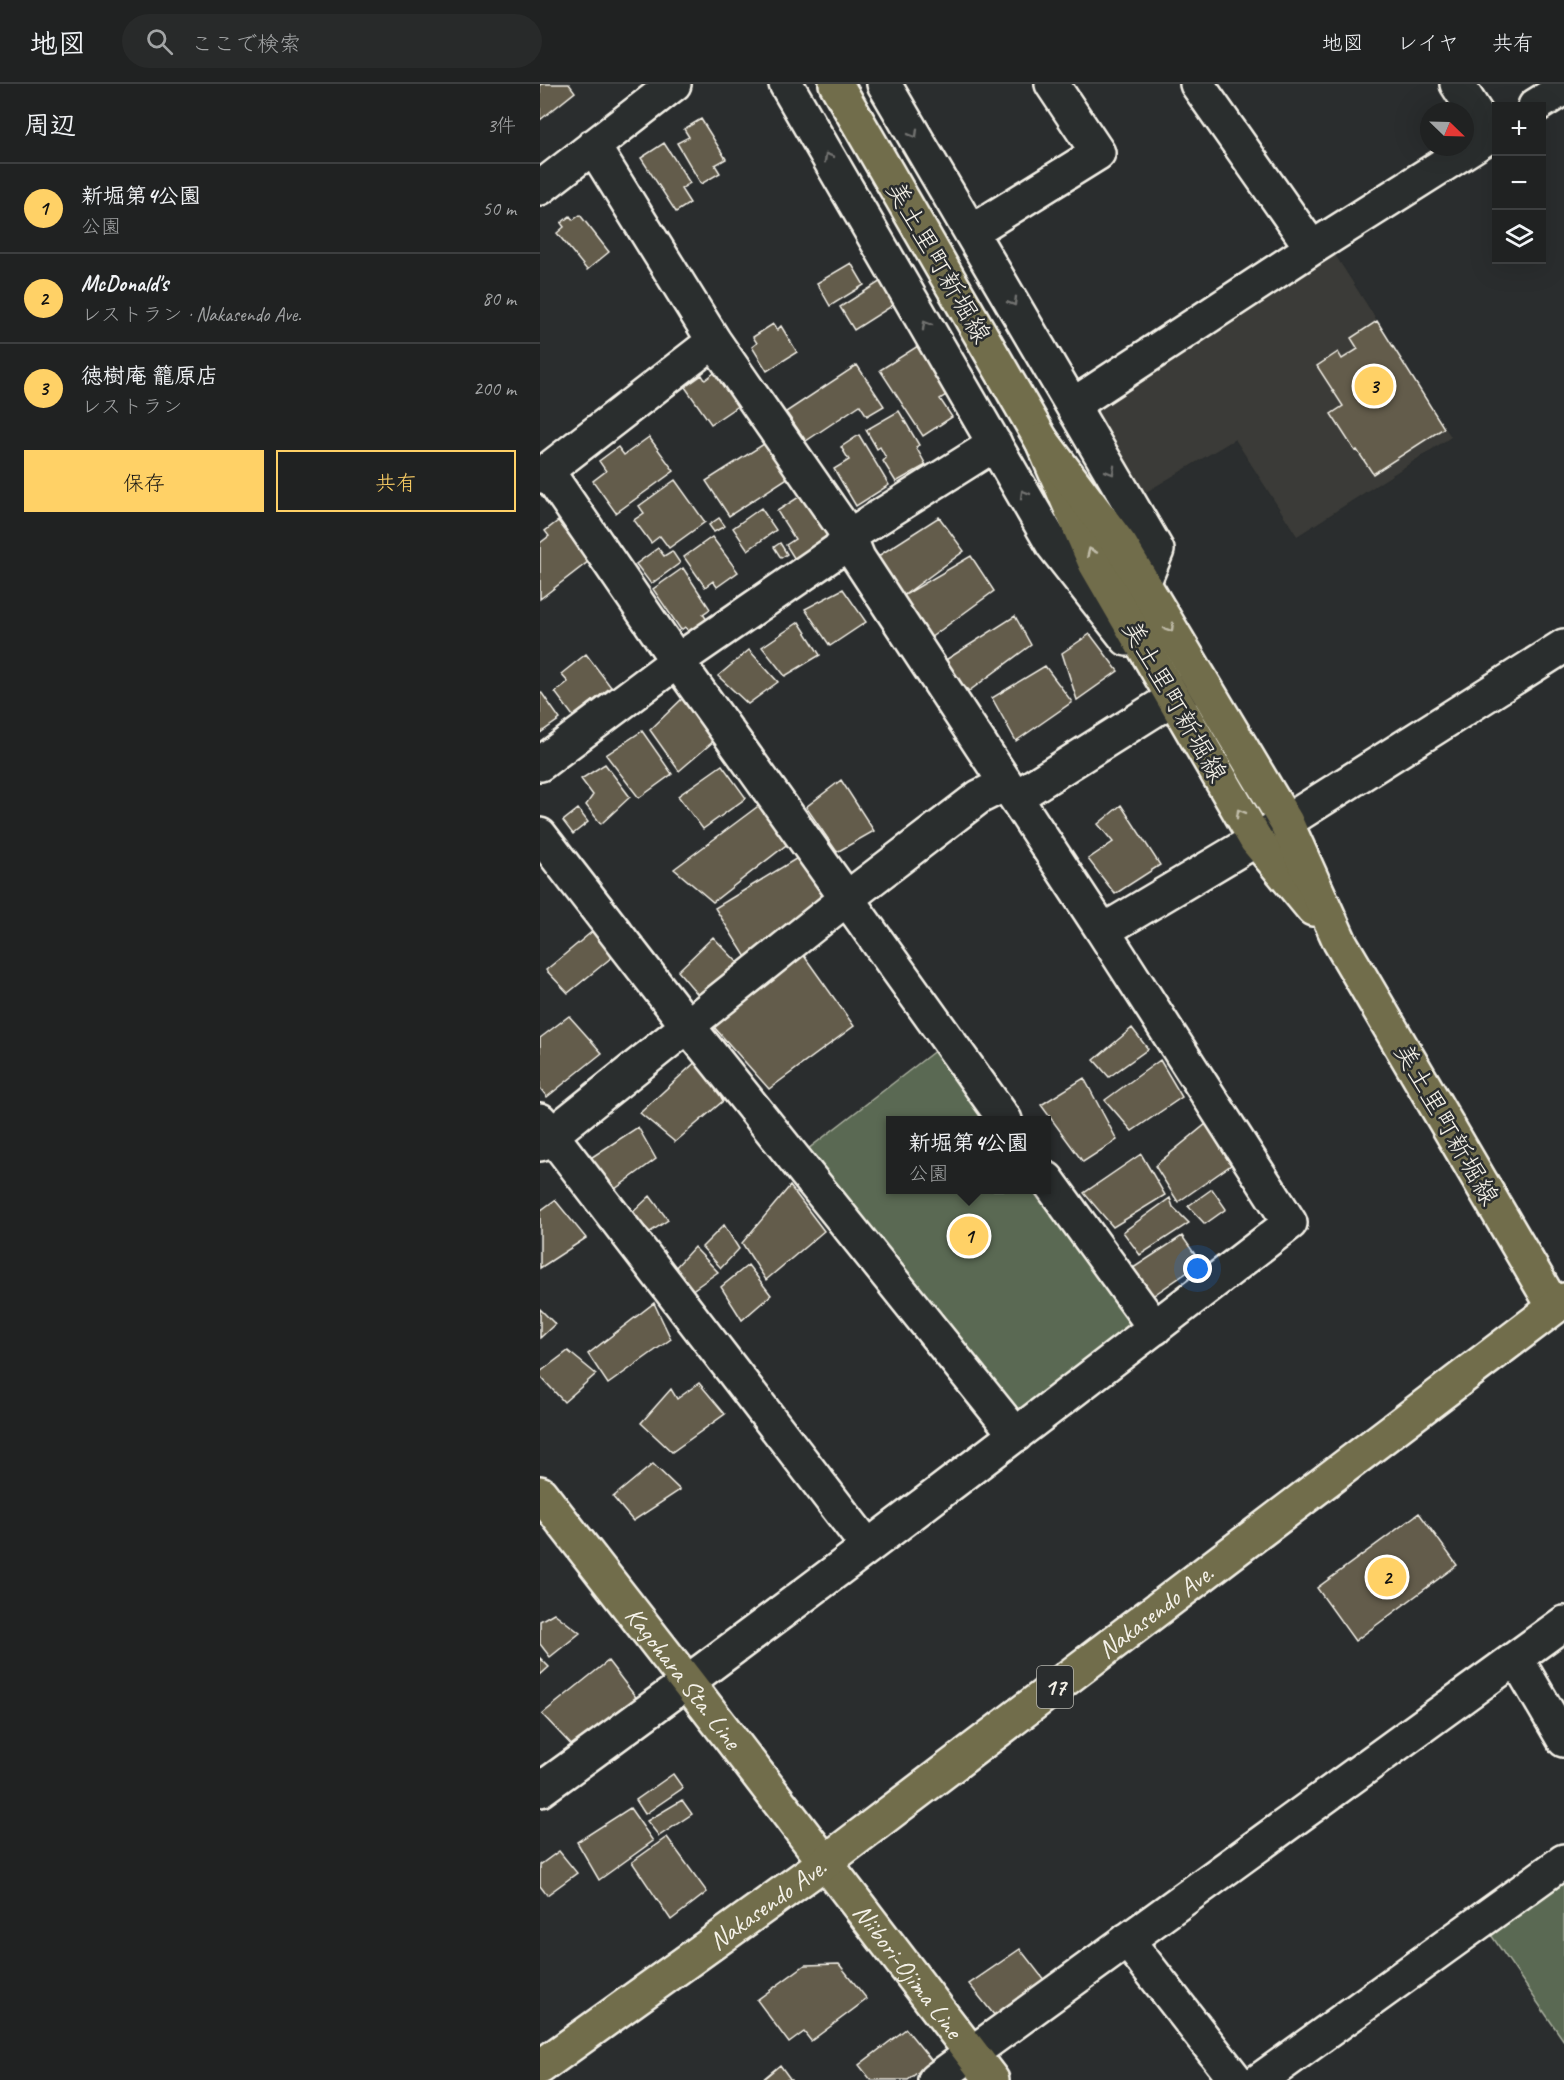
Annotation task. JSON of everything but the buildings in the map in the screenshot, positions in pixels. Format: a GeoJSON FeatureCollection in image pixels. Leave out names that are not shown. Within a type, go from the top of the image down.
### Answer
{"type":"FeatureCollection","features":[{"type":"Feature","properties":{"kind":"main road","name":"美土里町新堀線"},"geometry":{"type":"LineString","coordinates":[[836,84],[1042,441],[1121,546],[1130,592],[1174,698],[1256,840],[1340,942]]}},
{"type":"Feature","properties":{"kind":"main road","name":"美土里町新堀線"},"geometry":{"type":"LineString","coordinates":[[1130,592],[1202,680],[1286,822],[1340,942],[1561,1310]]}},
{"type":"Feature","properties":{"kind":"main road","name":"Nakasendo Ave."},"geometry":{"type":"LineString","coordinates":[[540,2067],[824,1863],[1561,1310]]}},
{"type":"Feature","properties":{"kind":"main road","name":"Kagohara Sta. Line"},"geometry":{"type":"LineString","coordinates":[[540,1493],[824,1863]]}},
{"type":"Feature","properties":{"kind":"main road","name":"Niibori-Ojima Line"},"geometry":{"type":"LineString","coordinates":[[824,1863],[992,2080]]}},
{"type":"Feature","properties":{"kind":"street"},"geometry":{"type":"LineString","coordinates":[[540,188],[674,84]]}},
{"type":"Feature","properties":{"kind":"street"},"geometry":{"type":"LineString","coordinates":[[786,84],[1053,545],[1174,698]]}},
{"type":"Feature","properties":{"kind":"street"},"geometry":{"type":"LineString","coordinates":[[884,84],[1157,550],[1130,592]]}},
{"type":"Feature","properties":{"kind":"street"},"geometry":{"type":"LineString","coordinates":[[971,232],[1098,153],[1052,84]]}},
{"type":"Feature","properties":{"kind":"street"},"geometry":{"type":"LineString","coordinates":[[1197,84],[1312,248]]}},
{"type":"Feature","properties":{"kind":"street"},"geometry":{"type":"LineString","coordinates":[[1457,84],[1492,132]]}},
{"type":"Feature","properties":{"kind":"street"},"geometry":{"type":"LineString","coordinates":[[1541,102],[1564,88]]}},
{"type":"Feature","properties":{"kind":"street"},"geometry":{"type":"LineString","coordinates":[[1073,405],[1312,248],[1492,134]]}},
{"type":"Feature","properties":{"kind":"street"},"geometry":{"type":"LineString","coordinates":[[540,1790],[688,1683],[868,1547],[1290,1223],[1103,931],[858,558],[849,536],[714,341],[593,146]]}},
{"type":"Feature","properties":{"kind":"street"},"geometry":{"type":"LineString","coordinates":[[714,341],[543,474],[1002,1116]]}},
{"type":"Feature","properties":{"kind":"street"},"geometry":{"type":"LineString","coordinates":[[540,764],[677,661],[838,550],[849,536],[995,444]]}},
{"type":"Feature","properties":{"kind":"street"},"geometry":{"type":"LineString","coordinates":[[1103,931],[1286,822],[1564,646]]}},
{"type":"Feature","properties":{"kind":"street"},"geometry":{"type":"LineString","coordinates":[[868,1547],[544,1133],[687,1025],[979,797],[1010,790],[1202,680]]}},
{"type":"Feature","properties":{"kind":"street"},"geometry":{"type":"LineString","coordinates":[[540,835],[687,1025],[1016,1435]]}},
{"type":"Feature","properties":{"kind":"street"},"geometry":{"type":"LineString","coordinates":[[1051,1185],[1155,1328]]}},
{"type":"Feature","properties":{"kind":"street"},"geometry":{"type":"LineString","coordinates":[[935,2080],[1564,1623]]}},
{"type":"Feature","properties":{"kind":"street"},"geometry":{"type":"LineString","coordinates":[[1516,1658],[1564,1740]]}},
{"type":"Feature","properties":{"kind":"street"},"geometry":{"type":"LineString","coordinates":[[1260,2080],[1564,1861]]}},
{"type":"Feature","properties":{"kind":"street"},"geometry":{"type":"LineString","coordinates":[[1127,1940],[1236,2080]]}},
{"type":"Feature","properties":{"kind":"shaded area"},"geometry":{"type":"Polygon","coordinates":[[[1332,250],[1451,437],[1297,536],[1235,439],[1141,495],[1090,406],[1332,250]]]}},
{"type":"Feature","properties":{"kind":"green space"},"geometry":{"type":"Polygon","coordinates":[[[936,1050],[984,1116],[886,1116],[886,1194],[1039,1194],[1129,1319],[1127,1334],[1022,1414],[1006,1412],[803,1153],[936,1050]]]}},
{"type":"Feature","properties":{"kind":"green space"},"geometry":{"type":"Polygon","coordinates":[[[1564,1878],[1564,2041],[1489,1932],[1564,1878]]]}},
{"type":"Feature","properties":{"kind":"place","name":"徳樹庵 籠原店"},"geometry":{"type":"Point","coordinates":[1374,386]}},
{"type":"Feature","properties":{"kind":"place","name":"新堀第4公園"},"geometry":{"type":"Point","coordinates":[969,1236]}},
{"type":"Feature","properties":{"kind":"place","name":"McDonald's"},"geometry":{"type":"Point","coordinates":[1387,1577]}}]}
